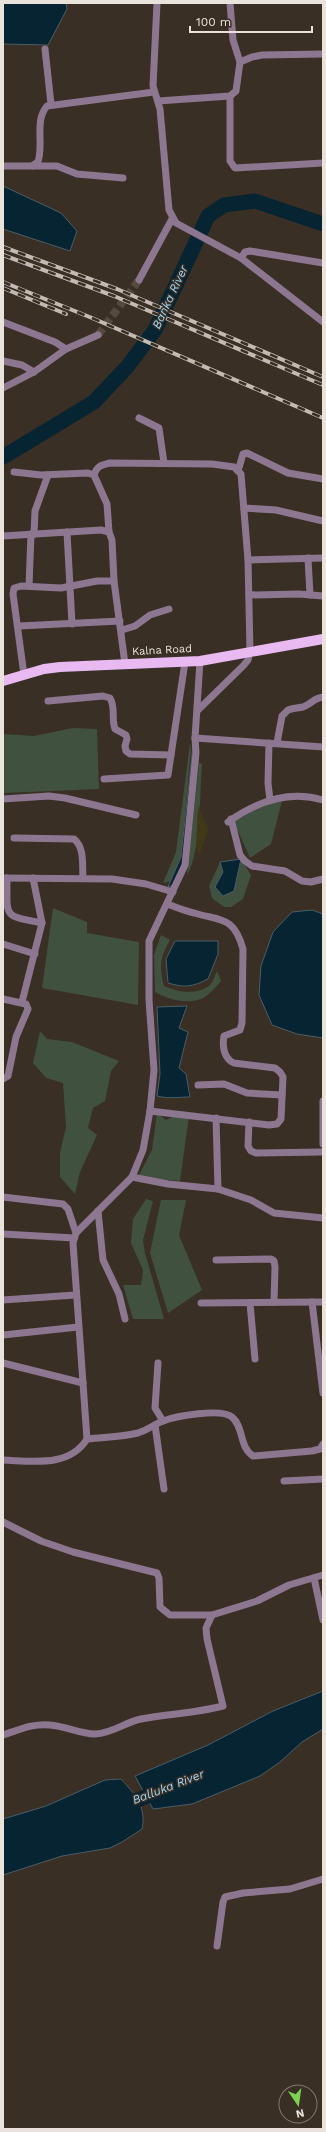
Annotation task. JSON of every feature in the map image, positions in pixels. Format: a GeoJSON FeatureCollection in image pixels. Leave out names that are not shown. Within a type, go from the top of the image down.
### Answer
{"type":"FeatureCollection","features":[{"type":"Feature","properties":{"kind":"main road","name":"Kalna Road"},"geometry":{"type":"LineString","coordinates":[[3,681],[60,667],[200,661],[323,639]]}},
{"type":"Feature","properties":{"kind":"street"},"geometry":{"type":"LineString","coordinates":[[157,3],[153,80],[154,92],[158,101],[163,140],[169,210],[174,221],[241,258],[323,322]]}},
{"type":"Feature","properties":{"kind":"street"},"geometry":{"type":"LineString","coordinates":[[158,101],[230,96],[236,91],[240,62],[233,40],[230,3]]}},
{"type":"Feature","properties":{"kind":"street"},"geometry":{"type":"LineString","coordinates":[[45,49],[51,104]]}},
{"type":"Feature","properties":{"kind":"street"},"geometry":{"type":"LineString","coordinates":[[240,62],[262,55],[323,54]]}},
{"type":"Feature","properties":{"kind":"street"},"geometry":{"type":"LineString","coordinates":[[32,166],[37,164],[39,160],[43,110],[51,104],[154,92]]}},
{"type":"Feature","properties":{"kind":"street"},"geometry":{"type":"LineString","coordinates":[[230,96],[230,162],[232,167],[323,163]]}},
{"type":"Feature","properties":{"kind":"street"},"geometry":{"type":"LineString","coordinates":[[3,166],[57,166],[77,174],[123,178]]}},
{"type":"Feature","properties":{"kind":"street"},"geometry":{"type":"LineString","coordinates":[[139,280],[174,221]]}},
{"type":"Feature","properties":{"kind":"street"},"geometry":{"type":"LineString","coordinates":[[241,258],[245,252],[250,251],[323,263]]}},
{"type":"Feature","properties":{"kind":"street"},"geometry":{"type":"LineString","coordinates":[[3,322],[55,342],[66,349]]}},
{"type":"Feature","properties":{"kind":"street"},"geometry":{"type":"LineString","coordinates":[[3,388],[34,372],[66,349],[98,335]]}},
{"type":"Feature","properties":{"kind":"street"},"geometry":{"type":"LineString","coordinates":[[3,361],[22,365],[34,372]]}},
{"type":"Feature","properties":{"kind":"street"},"geometry":{"type":"LineString","coordinates":[[139,418],[159,428],[164,463]]}},
{"type":"Feature","properties":{"kind":"street"},"geometry":{"type":"LineString","coordinates":[[238,471],[240,459],[243,454],[247,453],[288,473],[323,479]]}},
{"type":"Feature","properties":{"kind":"street"},"geometry":{"type":"LineString","coordinates":[[125,664],[122,630],[114,581],[112,540],[109,532],[107,504],[94,475],[96,468],[102,465],[164,463],[212,464],[234,467],[241,477],[244,508],[248,560],[250,651],[248,660],[243,666],[198,710]]}},
{"type":"Feature","properties":{"kind":"street"},"geometry":{"type":"LineString","coordinates":[[14,472],[48,475],[88,473],[94,475]]}},
{"type":"Feature","properties":{"kind":"street"},"geometry":{"type":"LineString","coordinates":[[30,586],[32,534],[36,511],[48,475]]}},
{"type":"Feature","properties":{"kind":"street"},"geometry":{"type":"LineString","coordinates":[[244,508],[276,510],[323,521]]}},
{"type":"Feature","properties":{"kind":"street"},"geometry":{"type":"LineString","coordinates":[[3,536],[101,530],[109,532]]}},
{"type":"Feature","properties":{"kind":"street"},"geometry":{"type":"LineString","coordinates":[[67,532],[70,564],[69,587],[72,624]]}},
{"type":"Feature","properties":{"kind":"street"},"geometry":{"type":"LineString","coordinates":[[248,560],[263,558],[323,558]]}},
{"type":"Feature","properties":{"kind":"street"},"geometry":{"type":"LineString","coordinates":[[308,558],[310,595]]}},
{"type":"Feature","properties":{"kind":"street"},"geometry":{"type":"LineString","coordinates":[[24,675],[19,626],[13,594],[14,588],[21,586],[69,587],[97,581],[114,581]]}},
{"type":"Feature","properties":{"kind":"street"},"geometry":{"type":"LineString","coordinates":[[249,595],[323,596]]}},
{"type":"Feature","properties":{"kind":"street"},"geometry":{"type":"LineString","coordinates":[[122,630],[134,626],[150,615],[169,609]]}},
{"type":"Feature","properties":{"kind":"street"},"geometry":{"type":"LineString","coordinates":[[19,626],[120,621]]}},
{"type":"Feature","properties":{"kind":"street"},"geometry":{"type":"LineString","coordinates":[[3,1234],[75,1235],[132,1176],[143,1150],[150,1111],[154,1070],[149,1000],[149,941],[185,865],[196,753],[195,738],[200,661]]}},
{"type":"Feature","properties":{"kind":"street"},"geometry":{"type":"LineString","coordinates":[[104,779],[165,776],[169,772],[185,662]]}},
{"type":"Feature","properties":{"kind":"street"},"geometry":{"type":"LineString","coordinates":[[48,701],[103,696],[110,698],[114,704],[113,723],[115,729],[126,735],[126,751],[130,754],[171,755]]}},
{"type":"Feature","properties":{"kind":"street"},"geometry":{"type":"LineString","coordinates":[[278,743],[282,716],[288,710],[308,705],[313,700],[323,697]]}},
{"type":"Feature","properties":{"kind":"street"},"geometry":{"type":"LineString","coordinates":[[195,738],[323,747]]}},
{"type":"Feature","properties":{"kind":"street"},"geometry":{"type":"LineString","coordinates":[[269,743],[268,783],[270,800]]}},
{"type":"Feature","properties":{"kind":"street"},"geometry":{"type":"LineString","coordinates":[[3,799],[49,796],[65,798],[136,815]]}},
{"type":"Feature","properties":{"kind":"street"},"geometry":{"type":"LineString","coordinates":[[323,800],[313,797],[295,796],[270,800],[244,811],[229,821],[240,855],[252,866],[285,871],[302,881],[311,882],[323,879]]}},
{"type":"Feature","properties":{"kind":"street"},"geometry":{"type":"LineString","coordinates":[[14,838],[74,839],[80,844],[82,849],[83,878]]}},
{"type":"Feature","properties":{"kind":"street"},"geometry":{"type":"LineString","coordinates":[[42,923],[17,919],[11,916],[7,906],[5,878],[112,879],[146,884],[173,892]]}},
{"type":"Feature","properties":{"kind":"street"},"geometry":{"type":"LineString","coordinates":[[22,1002],[42,923],[33,878]]}},
{"type":"Feature","properties":{"kind":"street"},"geometry":{"type":"LineString","coordinates":[[150,1111],[249,1122],[269,1126],[278,1124],[281,1119],[283,1077],[280,1072],[276,1068],[234,1063],[229,1061],[226,1057],[224,1036],[240,1030],[242,1023],[243,949],[240,940],[229,922],[195,914],[167,904]]}},
{"type":"Feature","properties":{"kind":"street"},"geometry":{"type":"LineString","coordinates":[[3,944],[35,954]]}},
{"type":"Feature","properties":{"kind":"street"},"geometry":{"type":"LineString","coordinates":[[3,999],[26,1004],[27,1016],[16,1038],[8,1076],[3,1079]]}},
{"type":"Feature","properties":{"kind":"street"},"geometry":{"type":"LineString","coordinates":[[198,1085],[224,1084],[247,1093],[282,1094]]}},
{"type":"Feature","properties":{"kind":"street"},"geometry":{"type":"LineString","coordinates":[[323,1101],[323,1144]]}},
{"type":"Feature","properties":{"kind":"street"},"geometry":{"type":"LineString","coordinates":[[216,1118],[218,1189]]}},
{"type":"Feature","properties":{"kind":"street"},"geometry":{"type":"LineString","coordinates":[[249,1122],[248,1146],[251,1151],[256,1153],[323,1152]]}},
{"type":"Feature","properties":{"kind":"street"},"geometry":{"type":"LineString","coordinates":[[132,1176],[168,1184],[218,1189],[251,1200],[274,1213],[323,1218]]}},
{"type":"Feature","properties":{"kind":"street"},"geometry":{"type":"LineString","coordinates":[[3,1197],[63,1204],[68,1209],[75,1235],[73,1258],[75,1295],[87,1439],[76,1453],[54,1460],[3,1460]]}},
{"type":"Feature","properties":{"kind":"street"},"geometry":{"type":"LineString","coordinates":[[98,1211],[103,1260],[119,1294],[125,1319]]}},
{"type":"Feature","properties":{"kind":"street"},"geometry":{"type":"LineString","coordinates":[[216,1260],[271,1259],[275,1267],[274,1302]]}},
{"type":"Feature","properties":{"kind":"street"},"geometry":{"type":"LineString","coordinates":[[3,1300],[75,1295]]}},
{"type":"Feature","properties":{"kind":"street"},"geometry":{"type":"LineString","coordinates":[[312,1302],[323,1393]]}},
{"type":"Feature","properties":{"kind":"street"},"geometry":{"type":"LineString","coordinates":[[201,1303],[323,1302]]}},
{"type":"Feature","properties":{"kind":"street"},"geometry":{"type":"LineString","coordinates":[[250,1303],[255,1359]]}},
{"type":"Feature","properties":{"kind":"street"},"geometry":{"type":"LineString","coordinates":[[3,1334],[78,1327]]}},
{"type":"Feature","properties":{"kind":"street"},"geometry":{"type":"LineString","coordinates":[[3,1363],[83,1383]]}},
{"type":"Feature","properties":{"kind":"street"},"geometry":{"type":"LineString","coordinates":[[158,1363],[155,1408],[163,1421]]}},
{"type":"Feature","properties":{"kind":"street"},"geometry":{"type":"LineString","coordinates":[[87,1439],[138,1433],[163,1421],[179,1417],[220,1413],[231,1416],[238,1423],[246,1448],[253,1456],[312,1451],[323,1446]]}},
{"type":"Feature","properties":{"kind":"street"},"geometry":{"type":"LineString","coordinates":[[156,1425],[164,1489]]}},
{"type":"Feature","properties":{"kind":"street"},"geometry":{"type":"LineString","coordinates":[[284,1481],[323,1479]]}},
{"type":"Feature","properties":{"kind":"street"},"geometry":{"type":"LineString","coordinates":[[3,1522],[35,1538],[73,1552],[156,1573],[159,1578],[160,1607],[170,1615],[212,1615],[257,1601],[288,1585],[323,1575]]}},
{"type":"Feature","properties":{"kind":"street"},"geometry":{"type":"LineString","coordinates":[[314,1578],[323,1620]]}},
{"type":"Feature","properties":{"kind":"street"},"geometry":{"type":"LineString","coordinates":[[3,1735],[21,1728],[40,1724],[94,1734],[107,1732],[142,1719],[197,1712],[223,1706],[207,1639],[206,1628],[212,1615]]}},
{"type":"Feature","properties":{"kind":"street"},"geometry":{"type":"LineString","coordinates":[[217,1946],[223,1902],[225,1898],[243,1894],[290,1889],[323,1879]]}},
{"type":"Feature","properties":{"kind":"green space"},"geometry":{"type":"Polygon","coordinates":[[[73,728],[97,729],[99,789],[3,793],[3,734],[34,736],[73,728]]]}},
{"type":"Feature","properties":{"kind":"green space"},"geometry":{"type":"Polygon","coordinates":[[[190,744],[191,749],[181,857],[172,881],[163,883],[176,852],[190,744]]]}},
{"type":"Feature","properties":{"kind":"green space"},"geometry":{"type":"Polygon","coordinates":[[[199,763],[202,764],[198,836],[192,864],[187,876],[199,763]]]}},
{"type":"Feature","properties":{"kind":"green space"},"geometry":{"type":"Polygon","coordinates":[[[282,801],[271,844],[250,858],[234,822],[261,806],[282,801]]]}},
{"type":"Feature","properties":{"kind":"green space"},"geometry":{"type":"Polygon","coordinates":[[[241,859],[251,875],[243,899],[231,907],[224,907],[212,898],[209,886],[220,862],[223,872],[215,887],[234,891],[241,859]]]}},
{"type":"Feature","properties":{"kind":"green space"},"geometry":{"type":"Polygon","coordinates":[[[53,908],[87,922],[87,933],[139,942],[138,1005],[42,988],[53,908]]]}},
{"type":"Feature","properties":{"kind":"green space"},"geometry":{"type":"Polygon","coordinates":[[[161,935],[170,940],[161,962],[161,972],[164,986],[187,992],[199,991],[210,985],[217,971],[221,981],[212,991],[201,999],[194,1001],[180,1001],[155,992],[154,955],[161,935]]]}},
{"type":"Feature","properties":{"kind":"green space"},"geometry":{"type":"Polygon","coordinates":[[[40,1031],[47,1039],[72,1042],[119,1061],[111,1071],[105,1101],[93,1108],[88,1128],[97,1135],[80,1172],[75,1194],[60,1177],[60,1153],[66,1127],[63,1083],[46,1078],[33,1063],[40,1031]]]}},
{"type":"Feature","properties":{"kind":"green space"},"geometry":{"type":"Polygon","coordinates":[[[157,1113],[166,1120],[176,1115],[189,1116],[180,1181],[157,1179],[139,1175],[152,1150],[157,1113]]]}},
{"type":"Feature","properties":{"kind":"green space"},"geometry":{"type":"Polygon","coordinates":[[[146,1199],[153,1201],[143,1240],[145,1253],[164,1319],[133,1319],[123,1285],[141,1285],[143,1270],[131,1243],[133,1219],[146,1199]]]}},
{"type":"Feature","properties":{"kind":"green space"},"geometry":{"type":"Polygon","coordinates":[[[161,1200],[186,1200],[179,1235],[202,1290],[168,1313],[150,1253],[161,1200]]]}},
{"type":"Feature","properties":{"kind":"sand"},"geometry":{"type":"Polygon","coordinates":[[[198,806],[209,829],[199,855],[196,846],[198,806]]]}},
{"type":"Feature","properties":{"kind":"water"},"geometry":{"type":"Polygon","coordinates":[[[3,3],[66,3],[67,9],[48,45],[3,44],[3,3]]]}},
{"type":"Feature","properties":{"kind":"water"},"geometry":{"type":"Polygon","coordinates":[[[3,186],[61,213],[77,231],[70,251],[3,229],[3,186]]]}},
{"type":"Feature","properties":{"kind":"water"},"geometry":{"type":"Polygon","coordinates":[[[193,746],[184,863],[173,885],[168,887],[181,857],[193,746]]]}},
{"type":"Feature","properties":{"kind":"water"},"geometry":{"type":"Polygon","coordinates":[[[241,859],[234,891],[223,896],[215,887],[223,872],[220,862],[241,859]]]}},
{"type":"Feature","properties":{"kind":"water"},"geometry":{"type":"Polygon","coordinates":[[[312,910],[323,914],[323,1038],[297,1034],[272,1025],[259,995],[261,966],[273,932],[292,912],[312,910]]]}},
{"type":"Feature","properties":{"kind":"water"},"geometry":{"type":"Polygon","coordinates":[[[175,941],[218,941],[218,954],[208,979],[188,986],[179,986],[168,983],[166,959],[175,941]]]}},
{"type":"Feature","properties":{"kind":"water"},"geometry":{"type":"Polygon","coordinates":[[[187,1006],[179,1028],[188,1032],[179,1068],[186,1074],[190,1097],[169,1098],[157,1096],[160,1074],[157,1007],[187,1006]]]}},
{"type":"Feature","properties":{"kind":"water"},"geometry":{"type":"Polygon","coordinates":[[[323,1691],[323,1729],[302,1742],[280,1762],[260,1776],[192,1804],[153,1809],[135,1776],[208,1745],[273,1711],[323,1691]]]}},
{"type":"Feature","properties":{"kind":"water"},"geometry":{"type":"Polygon","coordinates":[[[121,1779],[135,1795],[141,1807],[143,1814],[142,1829],[110,1848],[62,1856],[3,1875],[3,1819],[46,1806],[105,1780],[121,1779]]]}},
{"type":"Feature","properties":{"kind":"waterway","name":"Banka River"},"geometry":{"type":"LineString","coordinates":[[3,457],[94,402],[127,367],[155,330],[208,216],[224,205],[255,201],[323,224]]}},
{"type":"Feature","properties":{"kind":"waterway","name":"Balluka River"},"geometry":{"type":"LineString","coordinates":[[120,1806],[165,1790]]}},
{"type":"Feature","properties":{"kind":"tunnel"},"geometry":{"type":"LineString","coordinates":[[98,335],[139,280]]}},
{"type":"Feature","properties":{"kind":"railway"},"geometry":{"type":"LineString","coordinates":[[3,247],[117,289],[323,377]]}},
{"type":"Feature","properties":{"kind":"railway"},"geometry":{"type":"LineString","coordinates":[[3,255],[114,296],[323,385]]}},
{"type":"Feature","properties":{"kind":"railway"},"geometry":{"type":"LineString","coordinates":[[3,282],[92,318],[323,418]]}},
{"type":"Feature","properties":{"kind":"railway"},"geometry":{"type":"LineString","coordinates":[[3,288],[66,314]]}}]}
